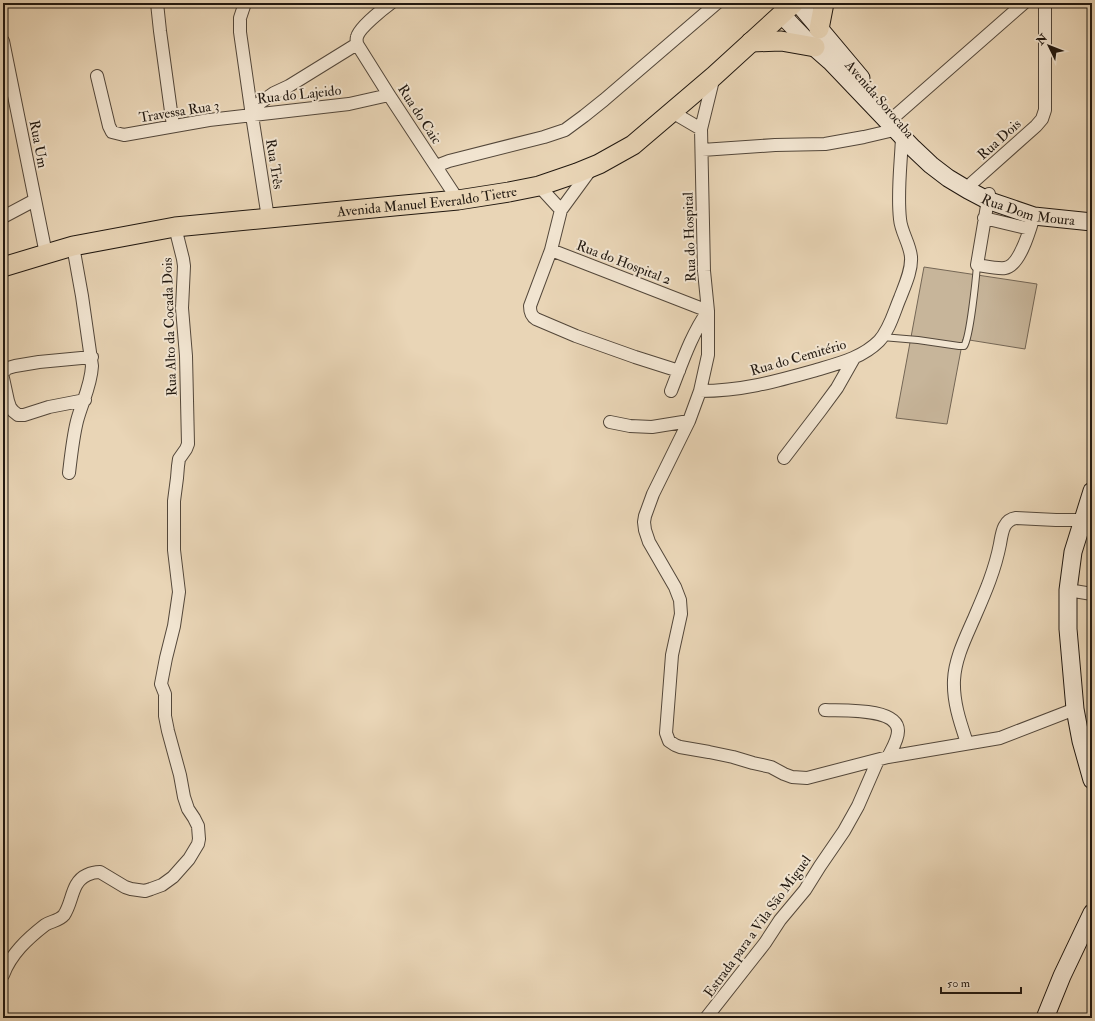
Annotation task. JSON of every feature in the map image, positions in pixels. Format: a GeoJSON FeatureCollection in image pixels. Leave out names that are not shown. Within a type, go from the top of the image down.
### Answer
{"type":"FeatureCollection","features":[{"type":"Feature","properties":{"kind":"main road"},"geometry":{"type":"LineString","coordinates":[[819,29],[824,3]]}},
{"type":"Feature","properties":{"kind":"main road","name":"Avenida Manuel Everaldo Tietre"},"geometry":{"type":"LineString","coordinates":[[3,267],[73,246],[175,227],[458,200],[539,186],[593,167],[633,145],[714,76],[788,8]]}},
{"type":"Feature","properties":{"kind":"main road"},"geometry":{"type":"LineString","coordinates":[[751,42],[773,40],[815,47]]}},
{"type":"Feature","properties":{"kind":"street"},"geometry":{"type":"LineString","coordinates":[[157,3],[173,126]]}},
{"type":"Feature","properties":{"kind":"street","name":"Rua do Lajeido"},"geometry":{"type":"LineString","coordinates":[[245,3],[240,18],[240,32],[251,112],[349,104],[389,95]]}},
{"type":"Feature","properties":{"kind":"street"},"geometry":{"type":"LineString","coordinates":[[251,112],[274,93],[289,86],[358,44],[357,37],[361,31],[391,3]]}},
{"type":"Feature","properties":{"kind":"street"},"geometry":{"type":"LineString","coordinates":[[436,166],[449,161],[544,137],[565,130],[594,108],[717,3]]}},
{"type":"Feature","properties":{"kind":"street","name":"Avenida Sorocaba"},"geometry":{"type":"LineString","coordinates":[[798,3],[897,128]]}},
{"type":"Feature","properties":{"kind":"street"},"geometry":{"type":"LineString","coordinates":[[897,128],[1024,3]]}},
{"type":"Feature","properties":{"kind":"street","name":"Rua Dois"},"geometry":{"type":"LineString","coordinates":[[970,186],[1033,129],[1044,115],[1045,3]]}},
{"type":"Feature","properties":{"kind":"street","name":"Avenida Sorocaba"},"geometry":{"type":"LineString","coordinates":[[788,8],[815,47],[897,128],[918,142],[970,186]]}},
{"type":"Feature","properties":{"kind":"street","name":"Rua Um"},"geometry":{"type":"LineString","coordinates":[[3,41],[46,254]]}},
{"type":"Feature","properties":{"kind":"street","name":"Rua do Caic"},"geometry":{"type":"LineString","coordinates":[[358,44],[389,95],[458,200]]}},
{"type":"Feature","properties":{"kind":"street","name":"Travessa Rua 3"},"geometry":{"type":"LineString","coordinates":[[97,76],[108,126],[112,132],[124,135],[251,112]]}},
{"type":"Feature","properties":{"kind":"street","name":"Rua do Hospital"},"geometry":{"type":"LineString","coordinates":[[714,76],[702,129],[704,271],[708,311],[708,355],[700,390],[689,421],[654,494],[644,522],[649,542],[675,587],[680,600],[681,608],[680,620],[672,655],[666,732],[671,743],[680,747],[733,757],[771,767],[784,774],[799,778],[808,778],[883,759]]}},
{"type":"Feature","properties":{"kind":"street","name":"Rua Três"},"geometry":{"type":"LineString","coordinates":[[251,112],[268,218]]}},
{"type":"Feature","properties":{"kind":"street"},"geometry":{"type":"LineString","coordinates":[[672,112],[702,129]]}},
{"type":"Feature","properties":{"kind":"street","name":"Avenida Sorocaba"},"geometry":{"type":"LineString","coordinates":[[702,150],[775,145],[825,144],[864,137],[897,128]]}},
{"type":"Feature","properties":{"kind":"street","name":"Rua do Cemitério"},"geometry":{"type":"LineString","coordinates":[[700,390],[718,391],[766,384],[840,363],[854,358],[872,347],[882,337],[889,326],[902,294],[911,264],[911,256],[902,230],[900,218],[897,128]]}},
{"type":"Feature","properties":{"kind":"street"},"geometry":{"type":"LineString","coordinates":[[593,167],[561,210],[551,250],[534,294],[530,309],[532,315],[536,319],[576,336],[679,371]]}},
{"type":"Feature","properties":{"kind":"street"},"geometry":{"type":"LineString","coordinates":[[539,186],[561,210]]}},
{"type":"Feature","properties":{"kind":"street","name":"Rua Dom Moura"},"geometry":{"type":"LineString","coordinates":[[970,186],[1032,222],[1092,222]]}},
{"type":"Feature","properties":{"kind":"street"},"geometry":{"type":"LineString","coordinates":[[984,218],[1032,222],[1018,257],[1010,266],[1003,268],[977,265],[984,218],[988,196]]}},
{"type":"Feature","properties":{"kind":"street","name":"Rua Dom Moura"},"geometry":{"type":"LineString","coordinates":[[988,196],[1039,207],[1092,214]]}},
{"type":"Feature","properties":{"kind":"street"},"geometry":{"type":"LineString","coordinates":[[3,217],[35,200]]}},
{"type":"Feature","properties":{"kind":"street","name":"Rua Alto da Cocada Dois"},"geometry":{"type":"LineString","coordinates":[[3,975],[9,962],[22,946],[45,925],[58,920],[64,914],[76,884],[80,879],[96,872],[100,872],[125,887],[145,891],[150,890],[162,885],[173,877],[189,859],[198,844],[198,826],[188,809],[184,797],[180,775],[168,731],[165,716],[164,694],[161,684],[174,626],[178,599],[179,584],[174,550],[174,501],[178,462],[180,456],[188,446],[186,356],[182,303],[184,266],[175,227]]}},
{"type":"Feature","properties":{"kind":"street"},"geometry":{"type":"LineString","coordinates":[[69,473],[77,423],[92,377],[92,357],[73,246]]}},
{"type":"Feature","properties":{"kind":"street","name":"Rua do Hospital 2"},"geometry":{"type":"LineString","coordinates":[[551,250],[708,311]]}},
{"type":"Feature","properties":{"kind":"street"},"geometry":{"type":"LineString","coordinates":[[671,391],[690,340],[708,311]]}},
{"type":"Feature","properties":{"kind":"street"},"geometry":{"type":"LineString","coordinates":[[3,372],[8,368],[15,366],[92,357]]}},
{"type":"Feature","properties":{"kind":"street"},"geometry":{"type":"LineString","coordinates":[[784,458],[837,388],[854,358]]}},
{"type":"Feature","properties":{"kind":"street"},"geometry":{"type":"LineString","coordinates":[[3,378],[10,407],[13,412],[18,415],[24,415],[49,407],[85,400]]}},
{"type":"Feature","properties":{"kind":"street"},"geometry":{"type":"LineString","coordinates":[[610,422],[630,426],[652,427],[689,421]]}},
{"type":"Feature","properties":{"kind":"street"},"geometry":{"type":"LineString","coordinates":[[1092,491],[1074,552],[1068,590],[1068,629],[1075,709],[1081,741],[1092,780]]}},
{"type":"Feature","properties":{"kind":"street"},"geometry":{"type":"LineString","coordinates":[[967,743],[955,702],[955,671],[959,654],[993,572],[1006,522],[1010,519],[1016,518],[1083,520]]}},
{"type":"Feature","properties":{"kind":"street"},"geometry":{"type":"LineString","coordinates":[[1068,590],[1092,594]]}},
{"type":"Feature","properties":{"kind":"street"},"geometry":{"type":"LineString","coordinates":[[883,759],[1000,738],[1075,709]]}},
{"type":"Feature","properties":{"kind":"street","name":"Estrada para a Vila São Miguel"},"geometry":{"type":"LineString","coordinates":[[706,1018],[713,1011],[780,920],[805,890],[844,831],[883,759],[896,742],[898,728],[892,720],[885,716],[878,713],[869,712],[825,710]]}},
{"type":"Feature","properties":{"kind":"street"},"geometry":{"type":"LineString","coordinates":[[1045,1018],[1062,976],[1092,913]]}},
{"type":"Feature","properties":{"kind":"lane"},"geometry":{"type":"LineString","coordinates":[[882,337],[964,346],[967,342],[968,336],[977,265]]}},
{"type":"Feature","properties":{"kind":"shaded area"},"geometry":{"type":"Polygon","coordinates":[[[924,267],[1037,284],[1025,349],[963,339],[947,424],[896,418],[924,267]]]}}]}
